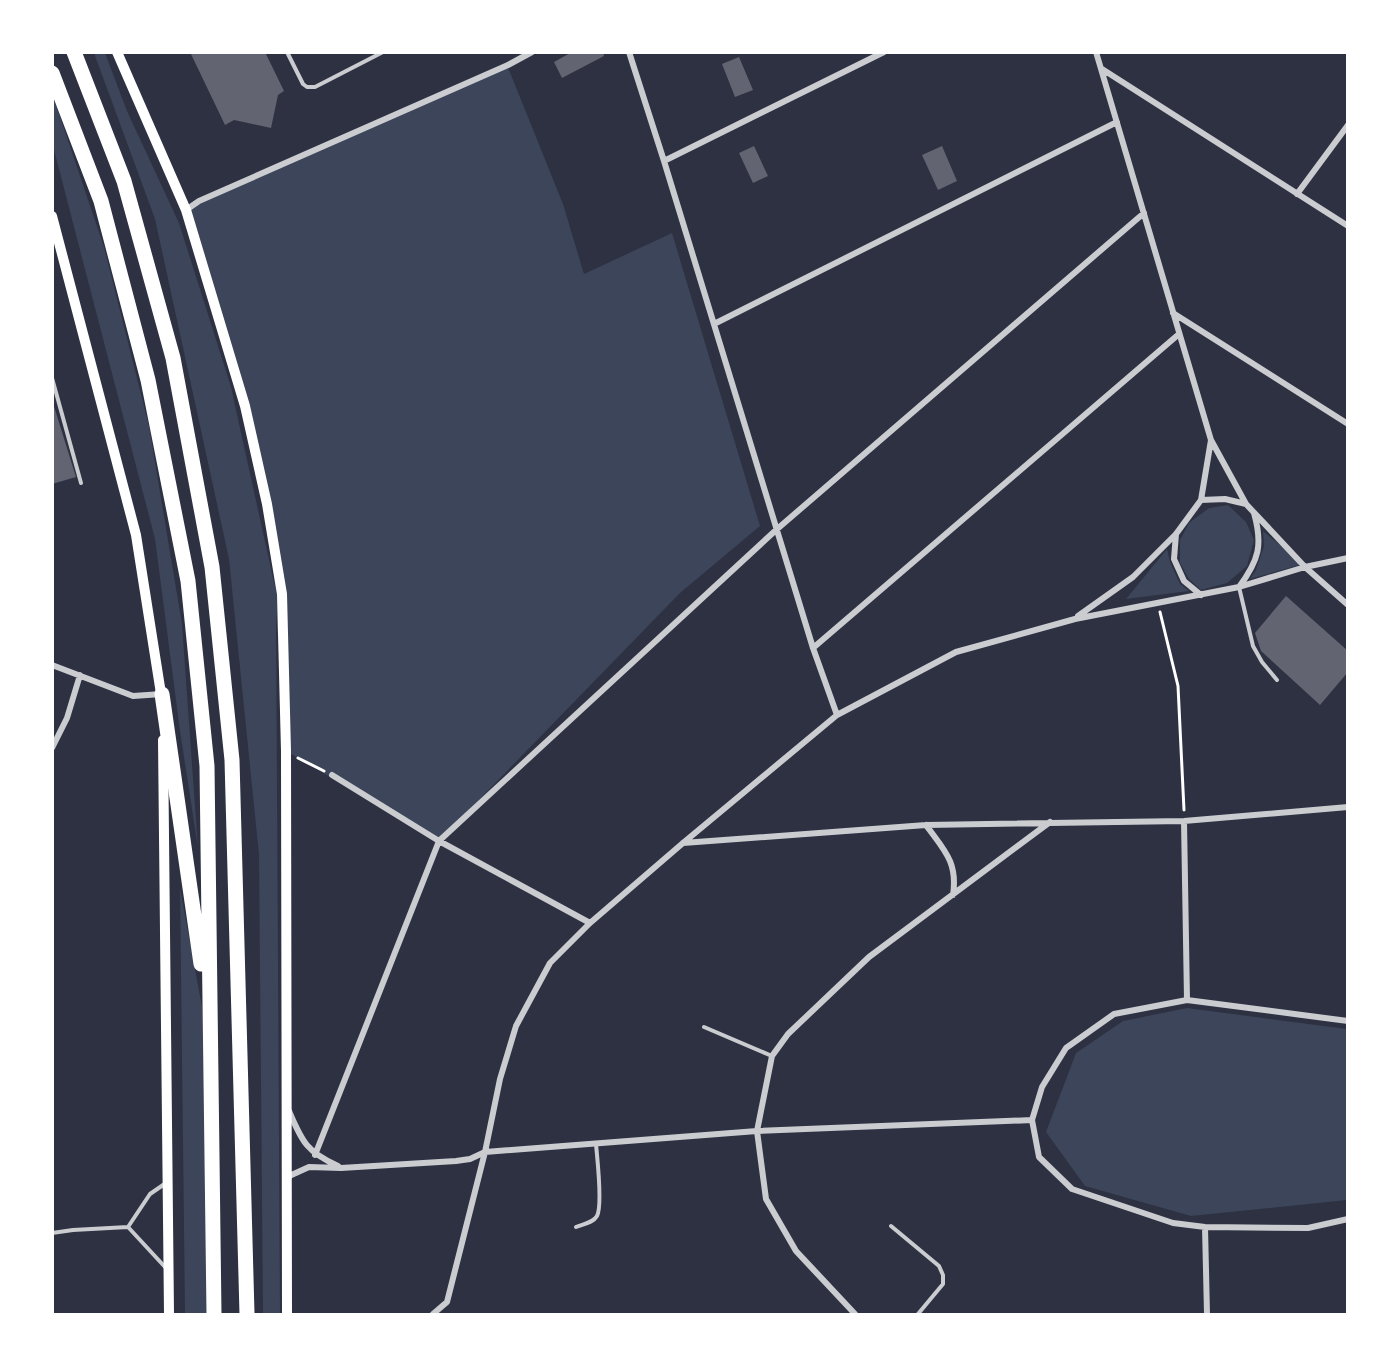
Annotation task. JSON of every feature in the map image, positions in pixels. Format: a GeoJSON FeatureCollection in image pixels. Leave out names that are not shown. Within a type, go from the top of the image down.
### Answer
{"type":"FeatureCollection","features":[{"type":"Feature","properties":{"kind":"highway"},"geometry":{"type":"LineString","coordinates":[[74,52],[124,181],[173,358],[212,567],[232,760],[247,1314]]}},
{"type":"Feature","properties":{"kind":"highway"},"geometry":{"type":"LineString","coordinates":[[52,73],[100,201],[148,380],[188,581],[207,766],[214,1314]]}},
{"type":"Feature","properties":{"kind":"highway"},"geometry":{"type":"LineString","coordinates":[[162,694],[210,1025]]}},
{"type":"Feature","properties":{"kind":"main road"},"geometry":{"type":"LineString","coordinates":[[117,52],[186,210],[245,406],[267,504],[282,594],[286,752],[287,1314]]}},
{"type":"Feature","properties":{"kind":"main road"},"geometry":{"type":"LineString","coordinates":[[52,216],[136,535],[162,694],[169,1314]]}},
{"type":"Feature","properties":{"kind":"street"},"geometry":{"type":"LineString","coordinates":[[186,210],[199,201],[532,52]]}},
{"type":"Feature","properties":{"kind":"street"},"geometry":{"type":"LineString","coordinates":[[629,52],[813,648],[837,715]]}},
{"type":"Feature","properties":{"kind":"street"},"geometry":{"type":"LineString","coordinates":[[664,161],[884,52]]}},
{"type":"Feature","properties":{"kind":"street"},"geometry":{"type":"LineString","coordinates":[[1096,52],[1211,440],[1246,504],[1305,567],[1347,605]]}},
{"type":"Feature","properties":{"kind":"street"},"geometry":{"type":"LineString","coordinates":[[1101,69],[1347,226]]}},
{"type":"Feature","properties":{"kind":"street"},"geometry":{"type":"LineString","coordinates":[[714,324],[1117,122]]}},
{"type":"Feature","properties":{"kind":"street"},"geometry":{"type":"LineString","coordinates":[[1297,194],[1347,125]]}},
{"type":"Feature","properties":{"kind":"street"},"geometry":{"type":"LineString","coordinates":[[315,1155],[439,840],[776,530],[1144,213]]}},
{"type":"Feature","properties":{"kind":"street"},"geometry":{"type":"LineString","coordinates":[[1173,312],[1347,423]]}},
{"type":"Feature","properties":{"kind":"street"},"geometry":{"type":"LineString","coordinates":[[813,648],[1179,334]]}},
{"type":"Feature","properties":{"kind":"street"},"geometry":{"type":"LineString","coordinates":[[1075,619],[1133,577],[1176,534],[1202,500],[1211,440]]}},
{"type":"Feature","properties":{"kind":"street"},"geometry":{"type":"LineString","coordinates":[[1202,500],[1225,499],[1246,504]]}},
{"type":"Feature","properties":{"kind":"street"},"geometry":{"type":"LineString","coordinates":[[1239,587],[1250,572],[1259,549],[1253,510]]}},
{"type":"Feature","properties":{"kind":"street"},"geometry":{"type":"LineString","coordinates":[[1176,534],[1174,559],[1184,581],[1201,595]]}},
{"type":"Feature","properties":{"kind":"street"},"geometry":{"type":"LineString","coordinates":[[433,1314],[447,1302],[485,1152],[500,1079],[516,1026],[550,963],[590,923],[682,843],[837,715],[956,652],[1075,619],[1239,587],[1305,567],[1347,558]]}},
{"type":"Feature","properties":{"kind":"street"},"geometry":{"type":"LineString","coordinates":[[52,665],[133,696],[162,694]]}},
{"type":"Feature","properties":{"kind":"street"},"geometry":{"type":"LineString","coordinates":[[52,748],[68,718],[80,675]]}},
{"type":"Feature","properties":{"kind":"street"},"geometry":{"type":"LineString","coordinates":[[332,776],[439,840],[590,923]]}},
{"type":"Feature","properties":{"kind":"street"},"geometry":{"type":"LineString","coordinates":[[682,843],[926,825],[1184,820],[1347,807]]}},
{"type":"Feature","properties":{"kind":"street"},"geometry":{"type":"LineString","coordinates":[[1184,820],[1187,1000]]}},
{"type":"Feature","properties":{"kind":"street"},"geometry":{"type":"LineString","coordinates":[[855,1314],[796,1251],[766,1199],[757,1131],[772,1056],[788,1034],[869,957],[1050,822]]}},
{"type":"Feature","properties":{"kind":"street"},"geometry":{"type":"LineString","coordinates":[[926,825],[946,853],[954,869],[953,895]]}},
{"type":"Feature","properties":{"kind":"street"},"geometry":{"type":"LineString","coordinates":[[1347,1021],[1187,1000],[1114,1014],[1066,1048],[1042,1087],[1032,1120],[1039,1157],[1072,1189],[1173,1223],[1204,1227],[1308,1228],[1347,1219]]}},
{"type":"Feature","properties":{"kind":"street"},"geometry":{"type":"LineString","coordinates":[[286,1107],[306,1145],[315,1155],[341,1168]]}},
{"type":"Feature","properties":{"kind":"street"},"geometry":{"type":"LineString","coordinates":[[287,1177],[309,1167],[341,1168],[456,1161],[470,1159],[485,1152],[757,1131],[1032,1120]]}},
{"type":"Feature","properties":{"kind":"street"},"geometry":{"type":"LineString","coordinates":[[1204,1227],[1206,1314]]}},
{"type":"Feature","properties":{"kind":"lane"},"geometry":{"type":"LineString","coordinates":[[287,52],[303,84],[307,87],[315,87],[383,52]]}},
{"type":"Feature","properties":{"kind":"lane"},"geometry":{"type":"LineString","coordinates":[[52,378],[81,483]]}},
{"type":"Feature","properties":{"kind":"lane"},"geometry":{"type":"LineString","coordinates":[[1239,587],[1253,646],[1262,662],[1277,680]]}},
{"type":"Feature","properties":{"kind":"lane"},"geometry":{"type":"LineString","coordinates":[[704,1027],[772,1056]]}},
{"type":"Feature","properties":{"kind":"lane"},"geometry":{"type":"LineString","coordinates":[[576,1227],[591,1222],[597,1215],[600,1204],[596,1144]]}},
{"type":"Feature","properties":{"kind":"lane"},"geometry":{"type":"LineString","coordinates":[[128,1227],[150,1194],[168,1182]]}},
{"type":"Feature","properties":{"kind":"lane"},"geometry":{"type":"LineString","coordinates":[[891,1226],[939,1266],[943,1275],[943,1284],[918,1314]]}},
{"type":"Feature","properties":{"kind":"lane"},"geometry":{"type":"LineString","coordinates":[[52,1233],[128,1227]]}},
{"type":"Feature","properties":{"kind":"lane"},"geometry":{"type":"LineString","coordinates":[[128,1227],[168,1271]]}},
{"type":"Feature","properties":{"kind":"path"},"geometry":{"type":"LineString","coordinates":[[1157,603],[1178,686],[1184,820]]}},
{"type":"Feature","properties":{"kind":"path"},"geometry":{"type":"LineString","coordinates":[[286,752],[332,776]]}},
{"type":"Feature","properties":{"kind":"shaded area"},"geometry":{"type":"Polygon","coordinates":[[[94,53],[105,53],[127,111],[179,223],[231,387],[275,587],[267,504],[186,210],[507,65],[563,204],[584,274],[672,233],[760,526],[680,593],[439,841],[286,751],[276,611],[280,1314],[263,1314],[259,855],[229,559],[155,219],[94,53]]]}},
{"type":"Feature","properties":{"kind":"shaded area"},"geometry":{"type":"Polygon","coordinates":[[[53,96],[104,247],[149,426],[182,624],[198,848],[155,539],[53,146],[53,96]]]}},
{"type":"Feature","properties":{"kind":"shaded area"},"geometry":{"type":"Polygon","coordinates":[[[1228,505],[1246,522],[1254,540],[1247,566],[1227,583],[1201,590],[1189,579],[1180,563],[1180,540],[1189,523],[1209,508],[1228,505]]]}},
{"type":"Feature","properties":{"kind":"shaded area"},"geometry":{"type":"Polygon","coordinates":[[[1263,531],[1303,564],[1250,579],[1256,570],[1264,546],[1263,531]]]}},
{"type":"Feature","properties":{"kind":"shaded area"},"geometry":{"type":"Polygon","coordinates":[[[1167,549],[1180,584],[1189,591],[1126,599],[1167,549]]]}},
{"type":"Feature","properties":{"kind":"shaded area"},"geometry":{"type":"Polygon","coordinates":[[[180,888],[202,1007],[204,1032],[208,1314],[185,1314],[180,888]]]}},
{"type":"Feature","properties":{"kind":"shaded area"},"geometry":{"type":"Polygon","coordinates":[[[1187,1008],[1347,1029],[1347,1200],[1191,1216],[1085,1186],[1046,1132],[1076,1053],[1123,1021],[1187,1008]]]}},
{"type":"Feature","properties":{"kind":"building"},"geometry":{"type":"Polygon","coordinates":[[[190,52],[265,52],[284,91],[278,95],[271,128],[234,120],[225,125],[190,52]]]}},
{"type":"Feature","properties":{"kind":"building"},"geometry":{"type":"Polygon","coordinates":[[[572,52],[603,52],[604,56],[562,78],[554,62],[572,52]]]}},
{"type":"Feature","properties":{"kind":"building"},"geometry":{"type":"Polygon","coordinates":[[[739,57],[753,90],[735,97],[722,64],[739,57]]]}},
{"type":"Feature","properties":{"kind":"building"},"geometry":{"type":"Polygon","coordinates":[[[754,146],[768,176],[753,183],[739,153],[754,146]]]}},
{"type":"Feature","properties":{"kind":"building"},"geometry":{"type":"Polygon","coordinates":[[[942,146],[957,181],[938,190],[922,155],[942,146]]]}},
{"type":"Feature","properties":{"kind":"building"},"geometry":{"type":"Polygon","coordinates":[[[52,400],[76,477],[52,484],[52,400]]]}},
{"type":"Feature","properties":{"kind":"building"},"geometry":{"type":"Polygon","coordinates":[[[1286,596],[1348,651],[1348,672],[1320,705],[1261,651],[1255,633],[1286,596]]]}}]}
